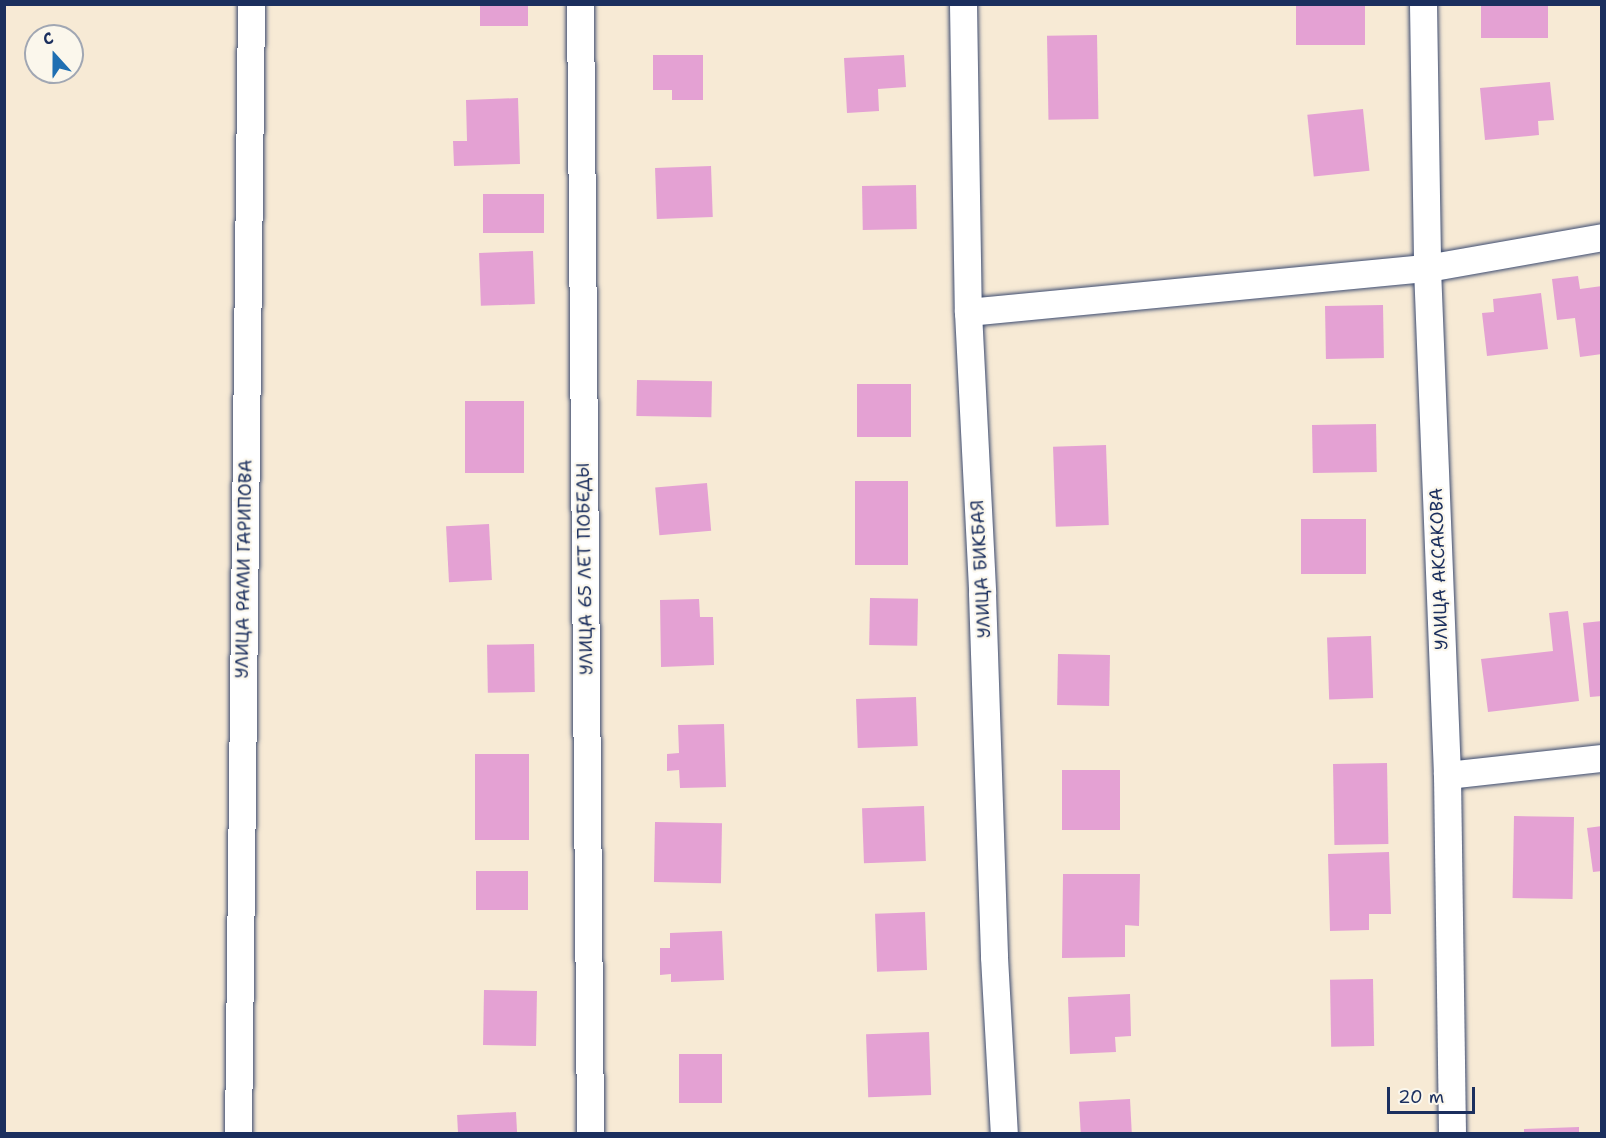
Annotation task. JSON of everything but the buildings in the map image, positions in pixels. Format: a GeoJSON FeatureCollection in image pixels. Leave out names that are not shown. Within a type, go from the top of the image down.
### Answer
{"type":"FeatureCollection","features":[{"type":"Feature","properties":{"kind":"street","name":"УЛИЦА РАМИ ГАРИПОВА"},"geometry":{"type":"LineString","coordinates":[[238,1134],[251,4]]}},
{"type":"Feature","properties":{"kind":"street","name":"УЛИЦА 65 ЛЕТ ПОБЕДЫ"},"geometry":{"type":"LineString","coordinates":[[580,4],[590,1134]]}},
{"type":"Feature","properties":{"kind":"street","name":"УЛИЦА БИКБАЯ"},"geometry":{"type":"LineString","coordinates":[[963,4],[968,312],[982,593],[994,957],[1004,1134]]}},
{"type":"Feature","properties":{"kind":"street","name":"УЛИЦА АКСАКОВА"},"geometry":{"type":"LineString","coordinates":[[1423,4],[1427,268],[1447,775],[1452,1134]]}},
{"type":"Feature","properties":{"kind":"street"},"geometry":{"type":"LineString","coordinates":[[968,312],[1427,268],[1602,237]]}},
{"type":"Feature","properties":{"kind":"street"},"geometry":{"type":"LineString","coordinates":[[1447,775],[1602,758]]}}]}
